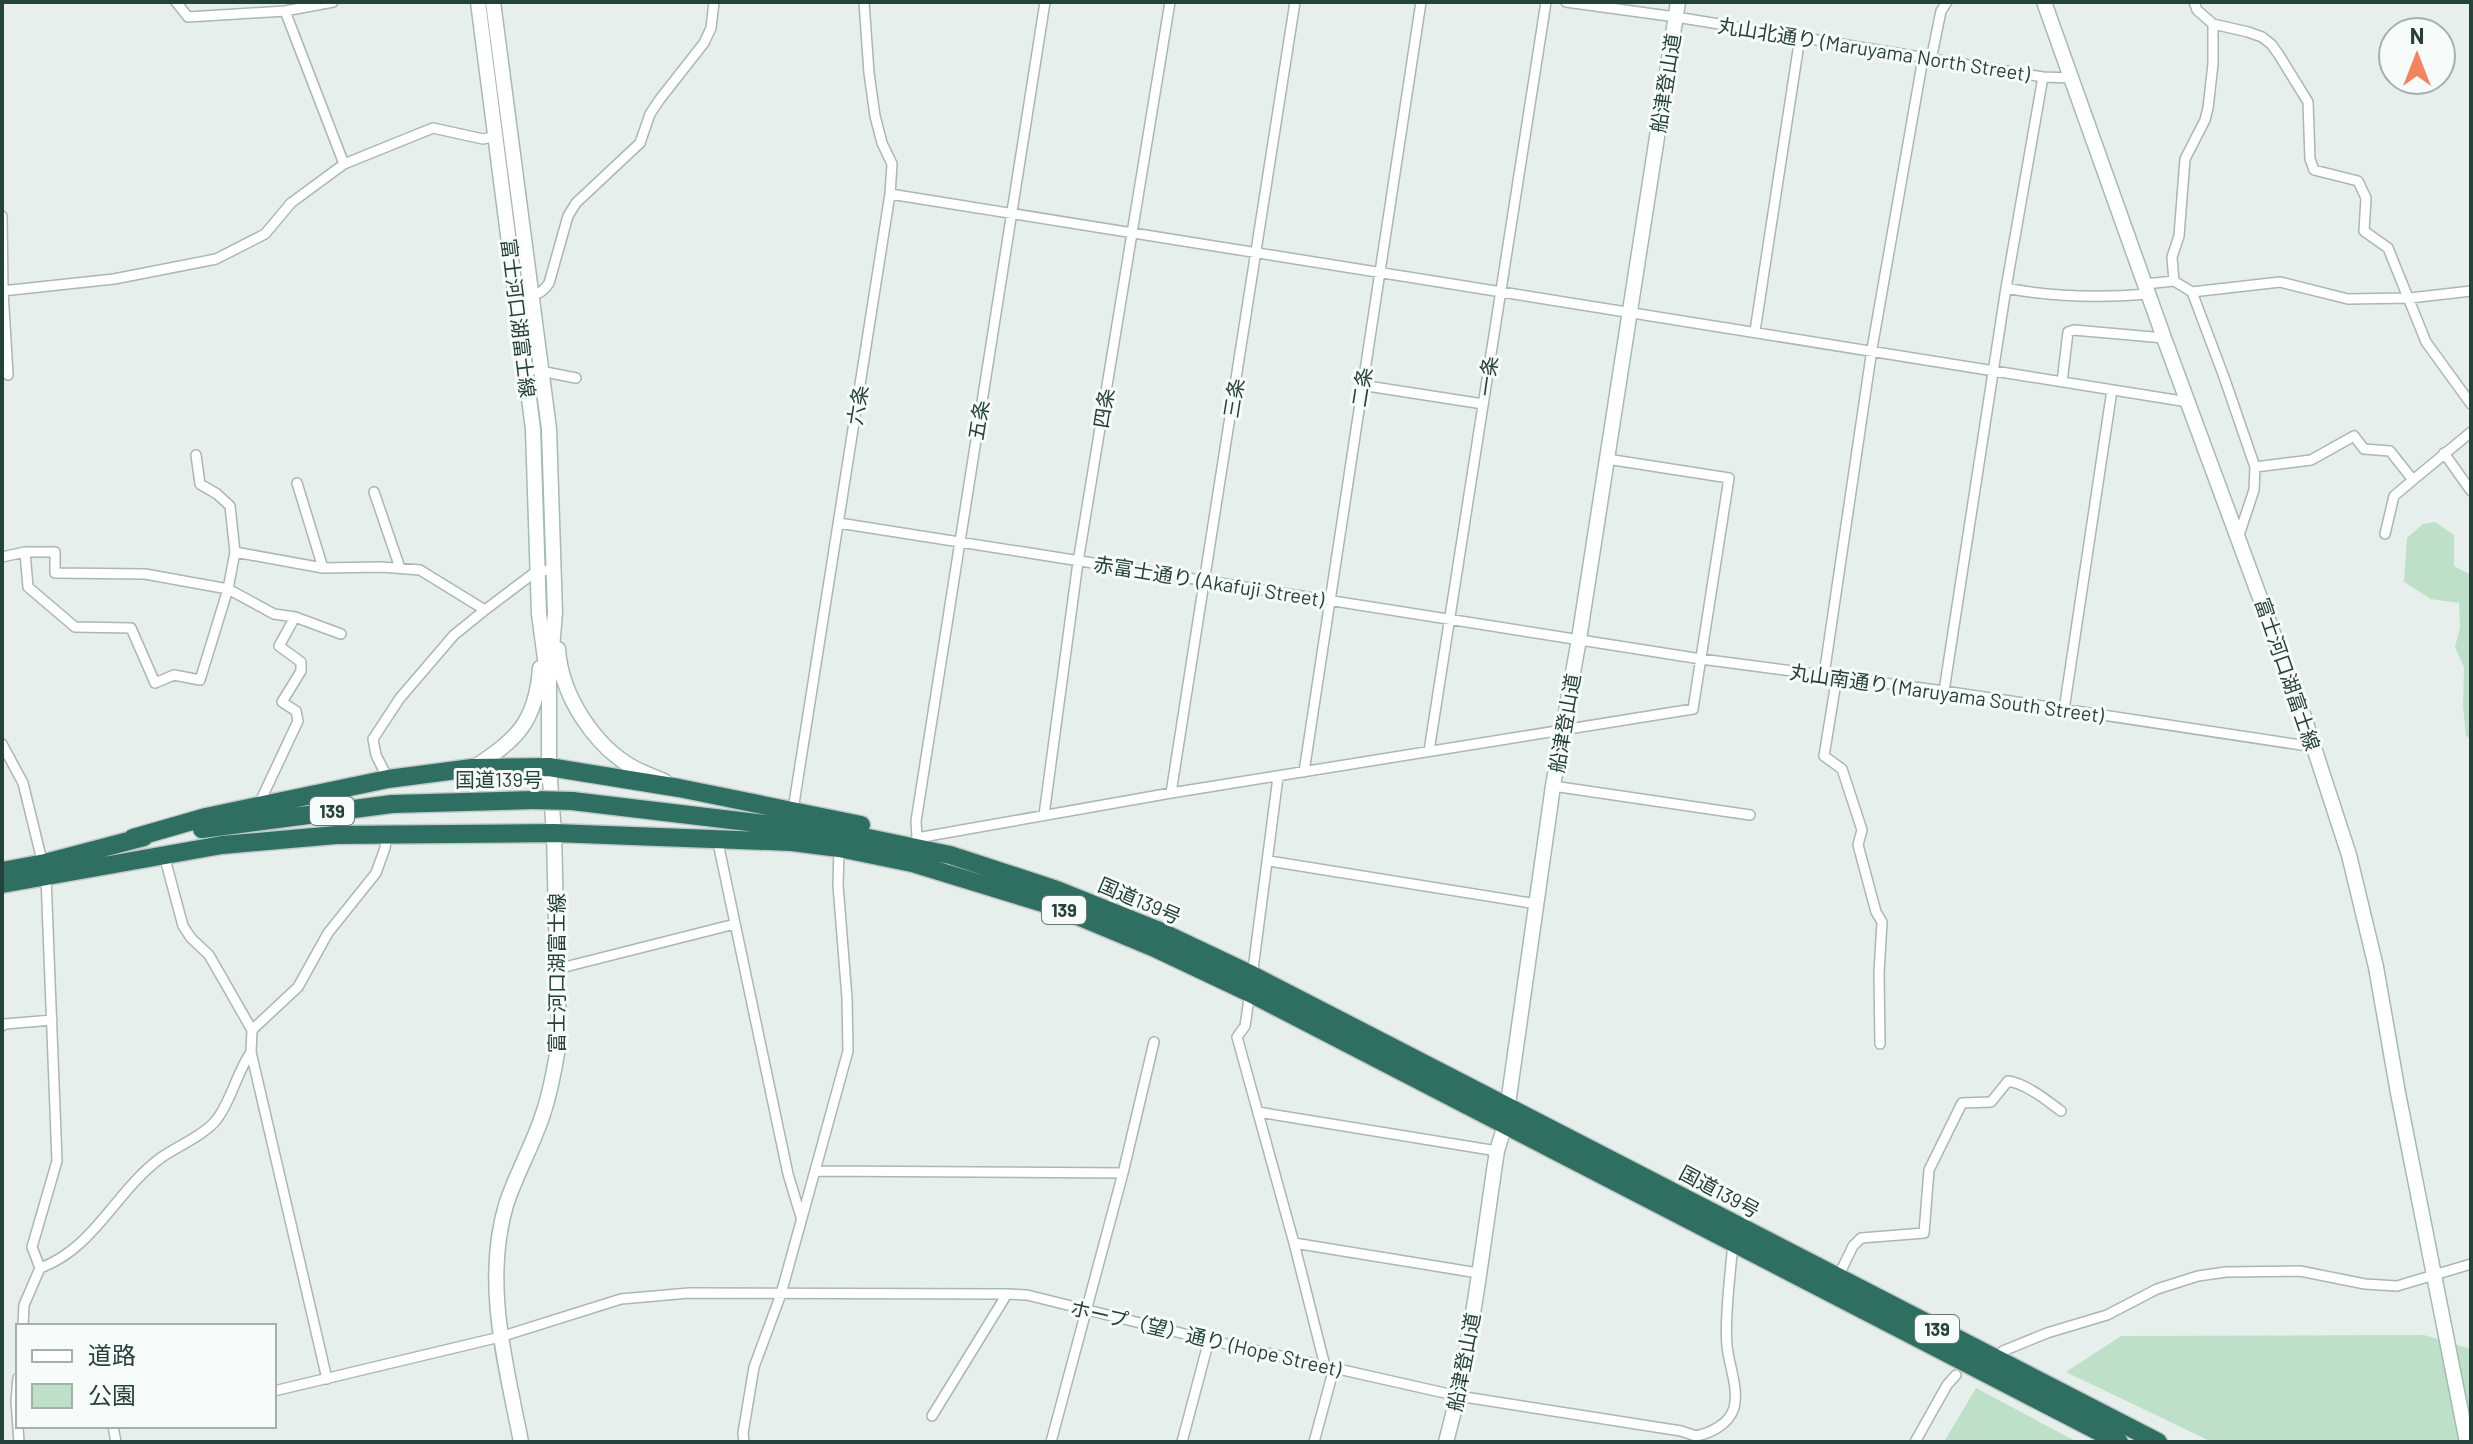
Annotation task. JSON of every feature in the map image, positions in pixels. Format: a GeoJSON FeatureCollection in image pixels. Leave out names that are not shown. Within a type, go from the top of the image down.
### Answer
{"type":"FeatureCollection","features":[{"type":"Feature","properties":{"kind":"highway"},"geometry":{"type":"LineString","coordinates":[[133,838],[206,817],[388,779],[472,768],[549,767],[793,810],[917,838],[950,855]]}},
{"type":"Feature","properties":{"kind":"highway","name":"国道139号"},"geometry":{"type":"LineString","coordinates":[[2,884],[133,838],[392,804],[572,801],[849,834],[950,855],[1072,895],[1157,930],[1251,984],[1506,1116],[1733,1241],[2119,1442]]}},
{"type":"Feature","properties":{"kind":"highway","name":"国道139号"},"geometry":{"type":"LineString","coordinates":[[2,871],[46,870],[222,845],[336,835],[554,833],[792,842],[912,863],[1056,907],[1251,984]]}},
{"type":"Feature","properties":{"kind":"highway","name":"国道139号"},"geometry":{"type":"LineString","coordinates":[[1506,1116],[1838,1277],[2158,1442]]}},
{"type":"Feature","properties":{"kind":"highway"},"geometry":{"type":"LineString","coordinates":[[2133,1429],[2167,1442]]}},
{"type":"Feature","properties":{"kind":"main road","name":"富士河口湖富士線"},"geometry":{"type":"LineString","coordinates":[[478,2],[535,463],[539,614],[549,683]]}},
{"type":"Feature","properties":{"kind":"main road","name":"富士河口湖富士線"},"geometry":{"type":"LineString","coordinates":[[493,2],[542,373],[551,464],[555,613],[549,683],[549,767],[554,833],[559,1042],[543,1117],[515,1179],[498,1238],[495,1269],[500,1337],[521,1442]]}},
{"type":"Feature","properties":{"kind":"main road","name":"富士河口湖富士線"},"geometry":{"type":"LineString","coordinates":[[2044,2],[2164,338],[2239,535],[2349,855],[2376,967],[2467,1442]]}},
{"type":"Feature","properties":{"kind":"main road","name":"船津登山道"},"geometry":{"type":"LineString","coordinates":[[1446,1442],[1458,1396],[1497,1151],[1506,1116],[1553,786],[1579,639],[1677,10]]}},
{"type":"Feature","properties":{"kind":"main road"},"geometry":{"type":"LineString","coordinates":[[555,613],[561,672],[578,713],[602,742],[632,767],[679,788]]}},
{"type":"Feature","properties":{"kind":"main road"},"geometry":{"type":"LineString","coordinates":[[472,768],[506,746],[528,720],[539,687],[539,614]]}},
{"type":"Feature","properties":{"kind":"main road","name":"富士河口湖富士線"},"geometry":{"type":"LineString","coordinates":[[2452,1369],[2458,1442]]}},
{"type":"Feature","properties":{"kind":"street"},"geometry":{"type":"LineString","coordinates":[[176,2],[188,17],[285,11],[333,2]]}},
{"type":"Feature","properties":{"kind":"street"},"geometry":{"type":"LineString","coordinates":[[515,296],[545,290],[563,231],[576,203],[640,143],[650,114],[704,43],[711,28],[714,2]]}},
{"type":"Feature","properties":{"kind":"street","name":"六条"},"geometry":{"type":"LineString","coordinates":[[793,810],[890,194],[892,164],[882,143],[875,116],[864,2]]}},
{"type":"Feature","properties":{"kind":"street","name":"五条"},"geometry":{"type":"LineString","coordinates":[[917,838],[916,821],[1045,2]]}},
{"type":"Feature","properties":{"kind":"street","name":"四条"},"geometry":{"type":"LineString","coordinates":[[1044,815],[1078,562],[1170,2]]}},
{"type":"Feature","properties":{"kind":"street","name":"三条"},"geometry":{"type":"LineString","coordinates":[[1171,793],[1295,2]]}},
{"type":"Feature","properties":{"kind":"street","name":"二条"},"geometry":{"type":"LineString","coordinates":[[1304,772],[1421,2]]}},
{"type":"Feature","properties":{"kind":"street","name":"一条"},"geometry":{"type":"LineString","coordinates":[[1429,751],[1546,2]]}},
{"type":"Feature","properties":{"kind":"street","name":"丸山北通り (Maruyama North Street)"},"geometry":{"type":"LineString","coordinates":[[1566,2],[1677,10],[1800,37],[1927,59],[2043,77],[2072,78]]}},
{"type":"Feature","properties":{"kind":"street"},"geometry":{"type":"LineString","coordinates":[[1824,675],[1872,349],[1927,59],[1941,11],[1947,2]]}},
{"type":"Feature","properties":{"kind":"street"},"geometry":{"type":"LineString","coordinates":[[2194,2],[2197,10],[2213,24],[2262,37],[2279,55],[2308,102],[2310,159],[2314,170],[2358,181],[2366,198],[2364,231],[2388,248],[2426,342],[2471,404]]}},
{"type":"Feature","properties":{"kind":"street"},"geometry":{"type":"LineString","coordinates":[[285,11],[344,164]]}},
{"type":"Feature","properties":{"kind":"street"},"geometry":{"type":"LineString","coordinates":[[2174,281],[2172,257],[2179,236],[2185,159],[2208,108],[2213,24]]}},
{"type":"Feature","properties":{"kind":"street"},"geometry":{"type":"LineString","coordinates":[[1755,331],[1800,37]]}},
{"type":"Feature","properties":{"kind":"street"},"geometry":{"type":"LineString","coordinates":[[1944,691],[2006,288],[2043,77]]}},
{"type":"Feature","properties":{"kind":"street"},"geometry":{"type":"LineString","coordinates":[[2,291],[114,279],[216,259],[265,234],[291,203],[344,164],[433,128],[483,139],[496,136]]}},
{"type":"Feature","properties":{"kind":"street"},"geometry":{"type":"LineString","coordinates":[[890,194],[2188,402]]}},
{"type":"Feature","properties":{"kind":"street"},"geometry":{"type":"LineString","coordinates":[[2,216],[2,291],[8,375]]}},
{"type":"Feature","properties":{"kind":"street"},"geometry":{"type":"LineString","coordinates":[[2006,288],[2033,293],[2124,296],[2174,281],[2192,292],[2280,282],[2348,299],[2410,298],[2471,291]]}},
{"type":"Feature","properties":{"kind":"street"},"geometry":{"type":"LineString","coordinates":[[2192,292],[2255,467],[2254,490],[2239,535]]}},
{"type":"Feature","properties":{"kind":"street"},"geometry":{"type":"LineString","coordinates":[[2062,382],[2068,332],[2164,338]]}},
{"type":"Feature","properties":{"kind":"street"},"geometry":{"type":"LineString","coordinates":[[525,368],[576,378]]}},
{"type":"Feature","properties":{"kind":"street"},"geometry":{"type":"LineString","coordinates":[[1361,385],[1483,404]]}},
{"type":"Feature","properties":{"kind":"street"},"geometry":{"type":"LineString","coordinates":[[2064,710],[2112,390]]}},
{"type":"Feature","properties":{"kind":"street"},"geometry":{"type":"LineString","coordinates":[[2385,534],[2394,496],[2471,433]]}},
{"type":"Feature","properties":{"kind":"street"},"geometry":{"type":"LineString","coordinates":[[2255,467],[2311,460],[2354,436],[2364,449],[2390,451],[2413,480]]}},
{"type":"Feature","properties":{"kind":"street"},"geometry":{"type":"LineString","coordinates":[[2444,453],[2471,491]]}},
{"type":"Feature","properties":{"kind":"street"},"geometry":{"type":"LineString","coordinates":[[25,552],[28,587],[75,627],[131,628],[155,683],[174,675],[200,680],[228,589],[235,552],[230,506],[200,484],[196,455]]}},
{"type":"Feature","properties":{"kind":"street"},"geometry":{"type":"LineString","coordinates":[[917,838],[1171,793],[1693,709],[1729,478],[1607,459]]}},
{"type":"Feature","properties":{"kind":"street"},"geometry":{"type":"LineString","coordinates":[[297,483],[323,568]]}},
{"type":"Feature","properties":{"kind":"street"},"geometry":{"type":"LineString","coordinates":[[374,492],[400,568]]}},
{"type":"Feature","properties":{"kind":"street","name":"赤富士通り (Akafuji Street)"},"geometry":{"type":"LineString","coordinates":[[839,523],[1579,639]]}},
{"type":"Feature","properties":{"kind":"street"},"geometry":{"type":"LineString","coordinates":[[2,557],[25,552],[55,552],[55,573],[145,574],[228,589],[274,614],[295,617],[341,634]]}},
{"type":"Feature","properties":{"kind":"street"},"geometry":{"type":"LineString","coordinates":[[235,552],[323,568],[420,570],[485,610]]}},
{"type":"Feature","properties":{"kind":"street"},"geometry":{"type":"LineString","coordinates":[[388,779],[376,755],[373,739],[400,698],[454,635],[538,570],[554,571]]}},
{"type":"Feature","properties":{"kind":"street"},"geometry":{"type":"LineString","coordinates":[[258,807],[298,721],[296,711],[282,702],[301,671],[301,662],[279,646],[295,617]]}},
{"type":"Feature","properties":{"kind":"street","name":"丸山南通り (Maruyama South Street)"},"geometry":{"type":"LineString","coordinates":[[1579,639],[2314,747]]}},
{"type":"Feature","properties":{"kind":"street"},"geometry":{"type":"LineString","coordinates":[[1837,676],[1824,756],[1842,769],[1862,830],[1858,845],[1876,912],[1882,922],[1880,1044]]}},
{"type":"Feature","properties":{"kind":"street"},"geometry":{"type":"LineString","coordinates":[[2,744],[23,783],[46,870],[52,1020],[57,1161],[32,1247],[40,1268],[24,1305],[23,1324]]}},
{"type":"Feature","properties":{"kind":"street"},"geometry":{"type":"LineString","coordinates":[[1278,777],[1245,1026],[1237,1037],[1329,1367],[1314,1442]]}},
{"type":"Feature","properties":{"kind":"street"},"geometry":{"type":"LineString","coordinates":[[1553,786],[1750,815]]}},
{"type":"Feature","properties":{"kind":"street"},"geometry":{"type":"LineString","coordinates":[[252,1030],[298,987],[328,933],[376,873],[387,836]]}},
{"type":"Feature","properties":{"kind":"street"},"geometry":{"type":"LineString","coordinates":[[717,838],[788,1174],[801,1217]]}},
{"type":"Feature","properties":{"kind":"street"},"geometry":{"type":"LineString","coordinates":[[744,1442],[754,1367],[781,1294],[848,1051],[838,885],[839,848]]}},
{"type":"Feature","properties":{"kind":"street"},"geometry":{"type":"LineString","coordinates":[[164,855],[183,926],[209,955],[252,1030],[251,1052],[327,1379]]}},
{"type":"Feature","properties":{"kind":"street"},"geometry":{"type":"LineString","coordinates":[[1269,861],[1537,904]]}},
{"type":"Feature","properties":{"kind":"street"},"geometry":{"type":"LineString","coordinates":[[557,969],[735,924]]}},
{"type":"Feature","properties":{"kind":"street"},"geometry":{"type":"LineString","coordinates":[[2,1026],[52,1020]]}},
{"type":"Feature","properties":{"kind":"street"},"geometry":{"type":"LineString","coordinates":[[1051,1442],[1123,1173],[1154,1042]]}},
{"type":"Feature","properties":{"kind":"street"},"geometry":{"type":"LineString","coordinates":[[40,1268],[70,1253],[98,1226],[134,1180],[217,1119],[251,1052]]}},
{"type":"Feature","properties":{"kind":"street"},"geometry":{"type":"LineString","coordinates":[[1838,1277],[1853,1246],[1861,1238],[1924,1233],[1929,1170],[1962,1103],[1991,1102],[2008,1081],[2044,1098],[2061,1111]]}},
{"type":"Feature","properties":{"kind":"street"},"geometry":{"type":"LineString","coordinates":[[1258,1112],[1497,1151]]}},
{"type":"Feature","properties":{"kind":"street"},"geometry":{"type":"LineString","coordinates":[[816,1171],[1123,1173]]}},
{"type":"Feature","properties":{"kind":"street","name":"ホープ（望）通り (Hope Street)"},"geometry":{"type":"LineString","coordinates":[[276,1391],[500,1337],[621,1299],[689,1293],[1007,1294],[1027,1295],[1458,1396],[1681,1431],[1696,1436],[1720,1426],[1734,1407],[1735,1388],[1727,1344],[1733,1241]]}},
{"type":"Feature","properties":{"kind":"street"},"geometry":{"type":"LineString","coordinates":[[1294,1243],[1478,1273]]}},
{"type":"Feature","properties":{"kind":"street"},"geometry":{"type":"LineString","coordinates":[[2003,1351],[2047,1333],[2107,1315],[2157,1289],[2198,1276],[2226,1272],[2300,1271],[2365,1284],[2397,1286],[2471,1264]]}},
{"type":"Feature","properties":{"kind":"street"},"geometry":{"type":"LineString","coordinates":[[932,1416],[1007,1294]]}},
{"type":"Feature","properties":{"kind":"street"},"geometry":{"type":"LineString","coordinates":[[1182,1442],[1209,1340]]}},
{"type":"Feature","properties":{"kind":"street"},"geometry":{"type":"LineString","coordinates":[[1915,1442],[1947,1385],[1956,1375]]}},
{"type":"Feature","properties":{"kind":"green space"},"geometry":{"type":"Polygon","coordinates":[[[2435,522],[2454,535],[2454,566],[2471,575],[2471,739],[2466,736],[2463,706],[2464,667],[2455,647],[2460,628],[2459,603],[2431,599],[2404,582],[2407,538],[2423,524],[2435,522]]]}},
{"type":"Feature","properties":{"kind":"green space"},"geometry":{"type":"Polygon","coordinates":[[[2424,1335],[2471,1349],[2471,1442],[2212,1442],[2066,1372],[2121,1336],[2424,1335]]]}},
{"type":"Feature","properties":{"kind":"green space"},"geometry":{"type":"Polygon","coordinates":[[[1976,1388],[2077,1442],[1944,1442],[1976,1388]]]}}]}
